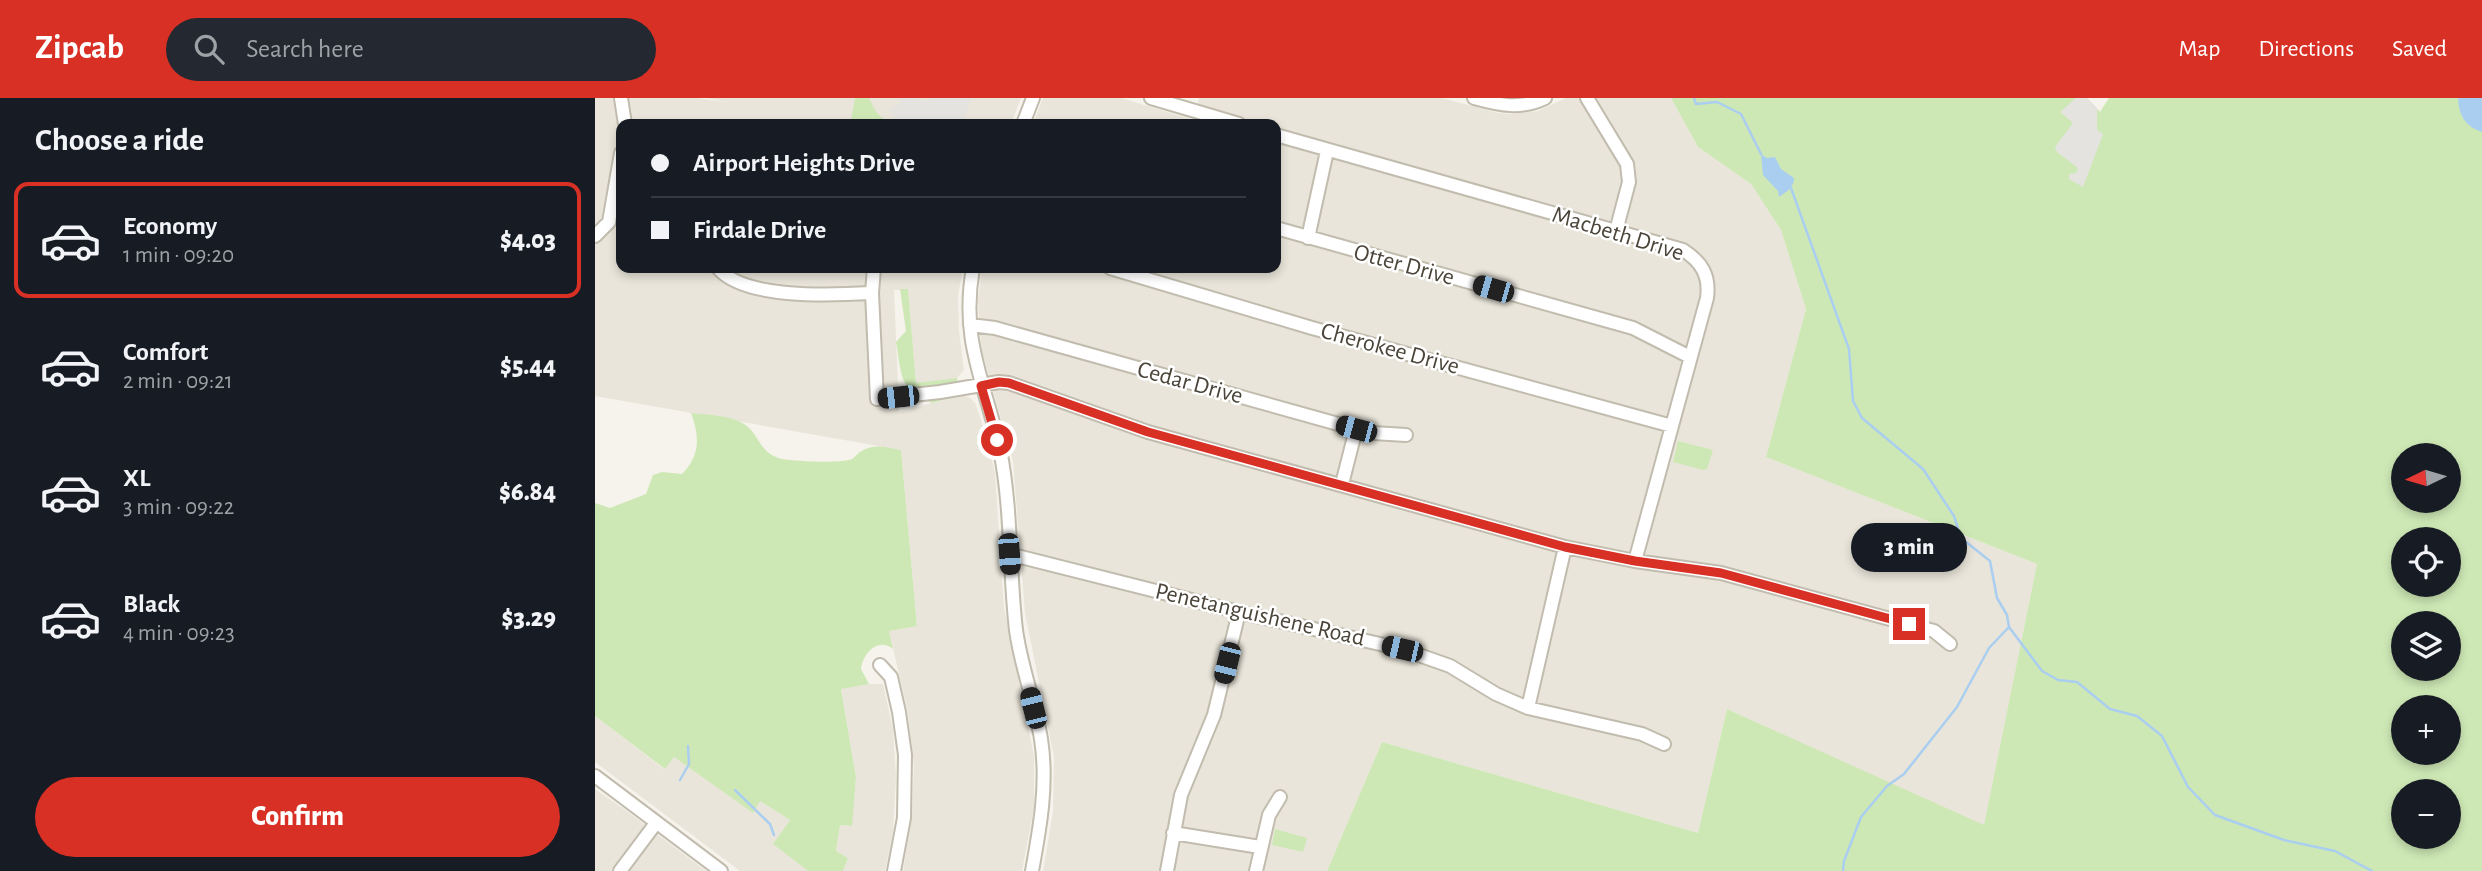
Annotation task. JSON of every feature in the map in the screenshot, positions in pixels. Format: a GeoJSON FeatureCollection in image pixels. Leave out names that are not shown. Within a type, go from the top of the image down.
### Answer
{"type":"FeatureCollection","features":[{"type":"Feature","properties":{"kind":"street"},"geometry":{"type":"LineString","coordinates":[[621,98],[624,119]]}},
{"type":"Feature","properties":{"kind":"street"},"geometry":{"type":"LineString","coordinates":[[1025,119],[1033,98]]}},
{"type":"Feature","properties":{"kind":"street"},"geometry":{"type":"LineString","coordinates":[[1151,98],[1189,103],[1227,119]]}},
{"type":"Feature","properties":{"kind":"street"},"geometry":{"type":"LineString","coordinates":[[1474,98],[1517,106],[1545,98]]}},
{"type":"Feature","properties":{"kind":"street"},"geometry":{"type":"LineString","coordinates":[[1587,98],[1627,164],[1629,174],[1616,231]]}},
{"type":"Feature","properties":{"kind":"street","name":"Macbeth Drive"},"geometry":{"type":"LineString","coordinates":[[1281,137],[1683,250],[1701,265],[1709,286],[1635,561]]}},
{"type":"Feature","properties":{"kind":"street"},"geometry":{"type":"LineString","coordinates":[[1308,238],[1327,151]]}},
{"type":"Feature","properties":{"kind":"street"},"geometry":{"type":"LineString","coordinates":[[595,236],[609,222],[616,182]]}},
{"type":"Feature","properties":{"kind":"street","name":"Otter Drive"},"geometry":{"type":"LineString","coordinates":[[1281,230],[1633,328],[1690,357]]}},
{"type":"Feature","properties":{"kind":"street"},"geometry":{"type":"LineString","coordinates":[[725,273],[735,281],[752,287],[820,296],[872,293]]}},
{"type":"Feature","properties":{"kind":"street"},"geometry":{"type":"LineString","coordinates":[[874,273],[872,293],[877,399],[999,382],[1018,385],[1148,432],[1565,547],[1732,576],[1934,631],[1950,644]]}},
{"type":"Feature","properties":{"kind":"street"},"geometry":{"type":"LineString","coordinates":[[973,273],[970,325],[981,386],[1000,451],[1017,632],[1041,738],[1044,776],[1042,814],[1032,871]]}},
{"type":"Feature","properties":{"kind":"street","name":"Cherokee Drive"},"geometry":{"type":"LineString","coordinates":[[1126,273],[1313,328],[1672,426]]}},
{"type":"Feature","properties":{"kind":"street","name":"Cedar Drive"},"geometry":{"type":"LineString","coordinates":[[970,325],[995,328],[1356,429],[1406,435]]}},
{"type":"Feature","properties":{"kind":"street"},"geometry":{"type":"LineString","coordinates":[[1342,484],[1356,429]]}},
{"type":"Feature","properties":{"kind":"street"},"geometry":{"type":"LineString","coordinates":[[1528,708],[1565,547]]}},
{"type":"Feature","properties":{"kind":"street","name":"Penetanguishene Road"},"geometry":{"type":"LineString","coordinates":[[1009,554],[1418,654],[1450,666],[1496,694],[1528,708],[1642,734],[1664,744]]}},
{"type":"Feature","properties":{"kind":"street"},"geometry":{"type":"LineString","coordinates":[[1167,871],[1181,794],[1214,715],[1239,612]]}},
{"type":"Feature","properties":{"kind":"street"},"geometry":{"type":"LineString","coordinates":[[880,665],[891,677],[905,755],[904,818],[894,871]]}},
{"type":"Feature","properties":{"kind":"street"},"geometry":{"type":"LineString","coordinates":[[595,776],[721,871]]}},
{"type":"Feature","properties":{"kind":"street"},"geometry":{"type":"LineString","coordinates":[[1256,871],[1269,815],[1280,797]]}},
{"type":"Feature","properties":{"kind":"street"},"geometry":{"type":"LineString","coordinates":[[619,871],[656,823]]}},
{"type":"Feature","properties":{"kind":"street"},"geometry":{"type":"LineString","coordinates":[[1173,833],[1260,847]]}},
{"type":"Feature","properties":{"kind":"shaded area"},"geometry":{"type":"Polygon","coordinates":[[[595,98],[697,98],[731,103],[706,98],[1021,98],[1013,119],[616,119],[616,273],[962,273],[958,296],[964,370],[957,378],[916,384],[908,290],[894,290],[899,412],[961,395],[975,403],[986,435],[995,473],[1004,608],[1034,756],[1034,807],[1022,871],[903,871],[912,818],[914,766],[908,713],[889,631],[917,625],[901,450],[595,396],[595,98]]]}},
{"type":"Feature","properties":{"kind":"shaded area"},"geometry":{"type":"Polygon","coordinates":[[[895,98],[916,98],[927,102],[930,98],[971,98],[965,119],[895,119],[889,110],[899,105],[900,101],[895,98]]]}},
{"type":"Feature","properties":{"kind":"shaded area"},"geometry":{"type":"Polygon","coordinates":[[[1043,98],[1121,98],[1190,119],[1035,119],[1043,98]]]}},
{"type":"Feature","properties":{"kind":"shaded area"},"geometry":{"type":"Polygon","coordinates":[[[1199,98],[1442,98],[1511,114],[1538,111],[1566,98],[1671,98],[1698,147],[1751,184],[1781,230],[1806,309],[1766,457],[2037,564],[1984,826],[1727,709],[1698,833],[1382,742],[1327,871],[1043,871],[1053,812],[1054,757],[1025,613],[1013,461],[981,348],[978,300],[981,273],[1281,273],[1281,119],[1193,119],[1199,98]]]}},
{"type":"Feature","properties":{"kind":"shaded area"},"geometry":{"type":"Polygon","coordinates":[[[2076,98],[2087,98],[2097,108],[2097,130],[2103,134],[2083,187],[2069,179],[2069,174],[2076,173],[2078,168],[2057,152],[2055,147],[2073,123],[2060,112],[2076,98]]]}},
{"type":"Feature","properties":{"kind":"shaded area"},"geometry":{"type":"Polygon","coordinates":[[[883,684],[893,730],[896,777],[893,831],[885,871],[843,871],[848,858],[836,851],[840,825],[851,826],[856,777],[841,688],[883,684]]]}},
{"type":"Feature","properties":{"kind":"shaded area"},"geometry":{"type":"Polygon","coordinates":[[[595,716],[664,769],[674,757],[752,812],[759,800],[790,820],[774,844],[808,871],[740,871],[595,762],[595,716]]]}},
{"type":"Feature","properties":{"kind":"shaded area"},"geometry":{"type":"Polygon","coordinates":[[[595,789],[628,812],[706,871],[595,871],[595,789]]]}},
{"type":"Feature","properties":{"kind":"green space"},"geometry":{"type":"Polygon","coordinates":[[[855,98],[869,98],[884,119],[851,119],[855,98]]]}},
{"type":"Feature","properties":{"kind":"green space"},"geometry":{"type":"Polygon","coordinates":[[[1671,98],[2087,98],[2100,112],[2109,98],[2482,98],[2482,871],[1327,871],[1382,742],[1698,833],[1727,709],[1984,825],[2037,564],[1766,457],[1806,309],[1781,230],[1751,184],[1698,147],[1671,98]]]}},
{"type":"Feature","properties":{"kind":"green space"},"geometry":{"type":"Polygon","coordinates":[[[900,289],[908,289],[916,383],[957,378],[961,395],[932,403],[913,392],[903,380],[896,342],[906,331],[900,289]]]}},
{"type":"Feature","properties":{"kind":"green space"},"geometry":{"type":"Polygon","coordinates":[[[691,413],[739,421],[749,428],[768,453],[782,459],[838,461],[852,459],[870,447],[901,450],[917,626],[889,631],[893,649],[882,645],[868,652],[861,669],[869,684],[841,689],[856,777],[852,826],[840,825],[836,851],[848,858],[843,871],[808,871],[773,844],[790,820],[760,801],[753,813],[674,757],[665,769],[595,716],[595,503],[610,508],[646,494],[653,475],[662,472],[682,474],[692,460],[697,446],[691,413]]]}},
{"type":"Feature","properties":{"kind":"green space"},"geometry":{"type":"Polygon","coordinates":[[[1678,441],[1713,450],[1707,469],[1673,462],[1678,441]]]}},
{"type":"Feature","properties":{"kind":"green space"},"geometry":{"type":"Polygon","coordinates":[[[1275,829],[1307,838],[1303,852],[1272,845],[1275,829]]]}},
{"type":"Feature","properties":{"kind":"water"},"geometry":{"type":"Polygon","coordinates":[[[2458,98],[2482,98],[2482,132],[2464,120],[2458,98]]]}},
{"type":"Feature","properties":{"kind":"water"},"geometry":{"type":"Polygon","coordinates":[[[1761,154],[1767,158],[1775,157],[1781,169],[1794,178],[1791,187],[1779,197],[1778,191],[1763,175],[1761,154]]]}},
{"type":"Feature","properties":{"kind":"waterway"},"geometry":{"type":"LineString","coordinates":[[1694,98],[1696,104],[1717,102],[1741,114],[1761,154]]}},
{"type":"Feature","properties":{"kind":"waterway"},"geometry":{"type":"LineString","coordinates":[[1791,188],[1849,349],[1853,401],[1862,418],[1923,469],[1954,516],[1961,538],[1990,561],[1997,598],[2007,615],[2009,627],[2042,671],[2058,680],[2077,682],[2110,709],[2137,716],[2162,736],[2188,787],[2215,815],[2284,840],[2335,851],[2372,871]]}},
{"type":"Feature","properties":{"kind":"waterway"},"geometry":{"type":"LineString","coordinates":[[1843,871],[1844,861],[1861,817],[1887,786],[1904,774],[1957,707],[1989,648],[2009,627]]}},
{"type":"Feature","properties":{"kind":"waterway"},"geometry":{"type":"LineString","coordinates":[[680,780],[689,764],[688,746]]}},
{"type":"Feature","properties":{"kind":"waterway"},"geometry":{"type":"LineString","coordinates":[[735,790],[770,824],[774,835]]}},
{"type":"Feature","properties":{"kind":"route"},"geometry":{"type":"LineString","coordinates":[[997,440],[981,386],[1009,383],[1148,432],[1565,547],[1635,561],[1721,573],[1909,624]]}}]}
